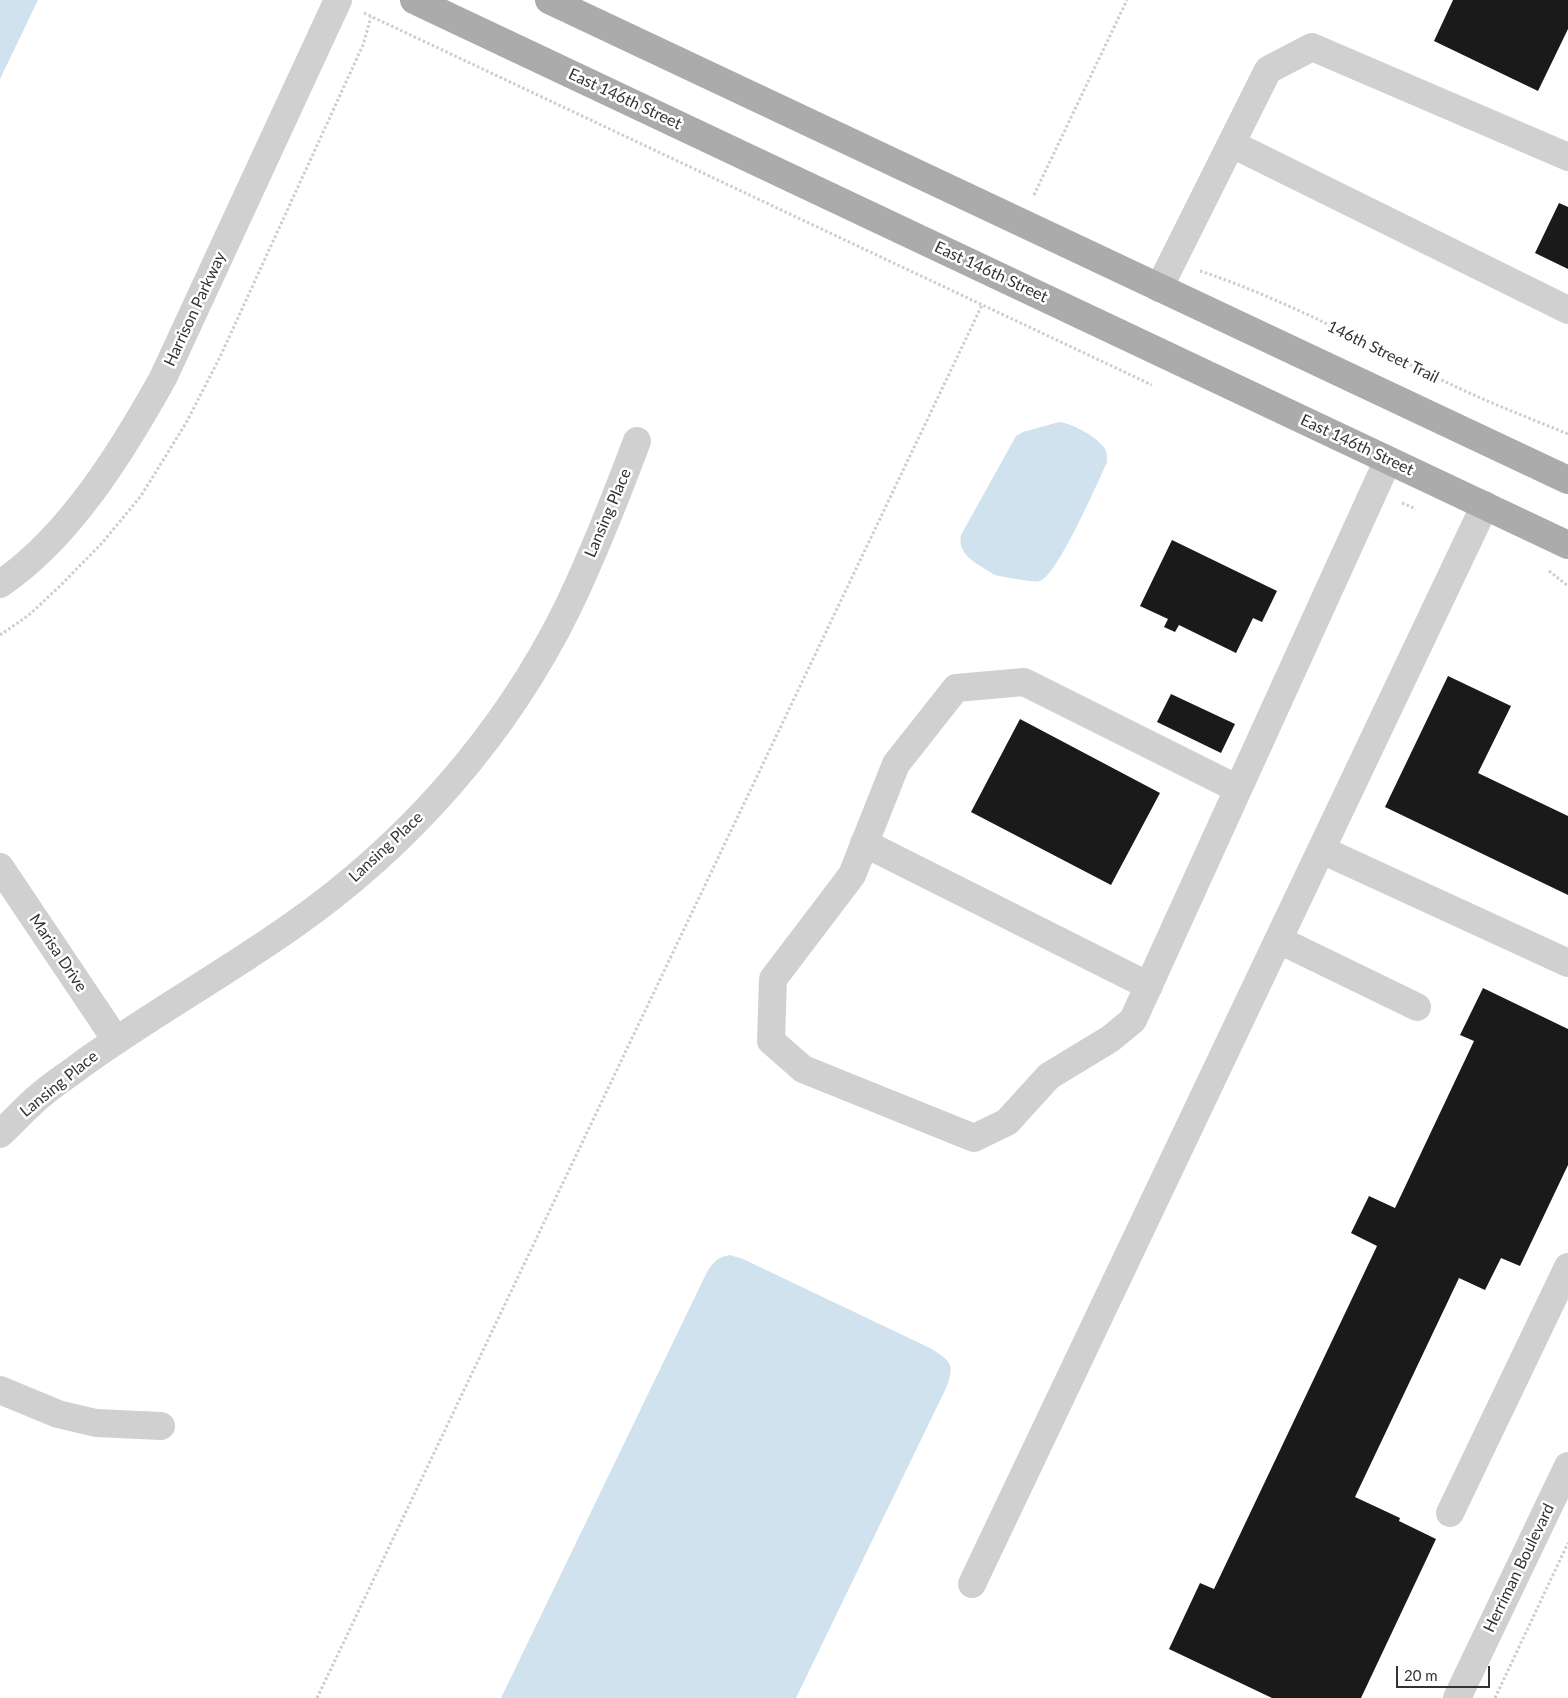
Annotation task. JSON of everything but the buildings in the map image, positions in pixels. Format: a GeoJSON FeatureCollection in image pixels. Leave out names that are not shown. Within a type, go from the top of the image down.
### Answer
{"type":"FeatureCollection","features":[{"type":"Feature","properties":{"kind":"main road","name":"East 146th Street"},"geometry":{"type":"LineString","coordinates":[[414,0],[1568,545]]}},
{"type":"Feature","properties":{"kind":"main road"},"geometry":{"type":"LineString","coordinates":[[549,0],[1568,480]]}},
{"type":"Feature","properties":{"kind":"street","name":"Harrison Parkway"},"geometry":{"type":"LineString","coordinates":[[0,584],[15,574],[56,536],[99,480],[135,428],[163,378],[338,0]]}},
{"type":"Feature","properties":{"kind":"street"},"geometry":{"type":"LineString","coordinates":[[1159,288],[1268,70],[1312,47],[1568,157]]}},
{"type":"Feature","properties":{"kind":"street"},"geometry":{"type":"LineString","coordinates":[[1232,144],[1568,310]]}},
{"type":"Feature","properties":{"kind":"street","name":"Lansing Place"},"geometry":{"type":"LineString","coordinates":[[0,1134],[43,1093],[116,1040],[291,927],[327,900],[390,847],[443,791],[516,698],[541,656],[568,607],[611,510],[637,441]]}},
{"type":"Feature","properties":{"kind":"street"},"geometry":{"type":"LineString","coordinates":[[1238,789],[1024,682],[956,688],[896,764],[852,875],[773,979],[771,1041],[803,1069],[974,1138],[1007,1122],[1050,1076],[1110,1038],[1133,1020],[1388,460]]}},
{"type":"Feature","properties":{"kind":"street"},"geometry":{"type":"LineString","coordinates":[[972,1584],[1485,505]]}},
{"type":"Feature","properties":{"kind":"street"},"geometry":{"type":"LineString","coordinates":[[864,843],[1149,986]]}},
{"type":"Feature","properties":{"kind":"street"},"geometry":{"type":"LineString","coordinates":[[1322,850],[1568,963]]}},
{"type":"Feature","properties":{"kind":"street","name":"Marisa Drive"},"geometry":{"type":"LineString","coordinates":[[0,867],[116,1040]]}},
{"type":"Feature","properties":{"kind":"street"},"geometry":{"type":"LineString","coordinates":[[1279,940],[1417,1008]]}},
{"type":"Feature","properties":{"kind":"street"},"geometry":{"type":"LineString","coordinates":[[1450,1513],[1568,1267]]}},
{"type":"Feature","properties":{"kind":"street"},"geometry":{"type":"LineString","coordinates":[[0,1390],[58,1414],[96,1423],[161,1426]]}},
{"type":"Feature","properties":{"kind":"street","name":"Herriman Boulevard"},"geometry":{"type":"LineString","coordinates":[[1456,1698],[1568,1466]]}},
{"type":"Feature","properties":{"kind":"path"},"geometry":{"type":"LineString","coordinates":[[1034,195],[1127,0]]}},
{"type":"Feature","properties":{"kind":"path"},"geometry":{"type":"LineString","coordinates":[[317,1698],[982,305],[371,17]]}},
{"type":"Feature","properties":{"kind":"path","name":"146th Street Trail"},"geometry":{"type":"LineString","coordinates":[[1198,270],[1279,302],[1453,386],[1568,434]]}},
{"type":"Feature","properties":{"kind":"path"},"geometry":{"type":"LineString","coordinates":[[1549,571],[1568,586]]}},
{"type":"Feature","properties":{"kind":"path"},"geometry":{"type":"LineString","coordinates":[[1495,1698],[1568,1543]]}},
{"type":"Feature","properties":{"kind":"water"},"geometry":{"type":"Polygon","coordinates":[[[0,0],[38,0],[0,79],[0,0]]]}},
{"type":"Feature","properties":{"kind":"water"},"geometry":{"type":"Polygon","coordinates":[[[1059,422],[1087,433],[1103,446],[1106,450],[1107,462],[1066,546],[1047,575],[1040,581],[1037,581],[995,575],[973,561],[966,554],[961,546],[961,535],[1016,436],[1023,432],[1059,422]]]}},
{"type":"Feature","properties":{"kind":"water"},"geometry":{"type":"Polygon","coordinates":[[[730,1255],[743,1259],[932,1349],[947,1360],[951,1368],[947,1386],[796,1698],[501,1698],[707,1272],[716,1260],[730,1255]]]}}]}
